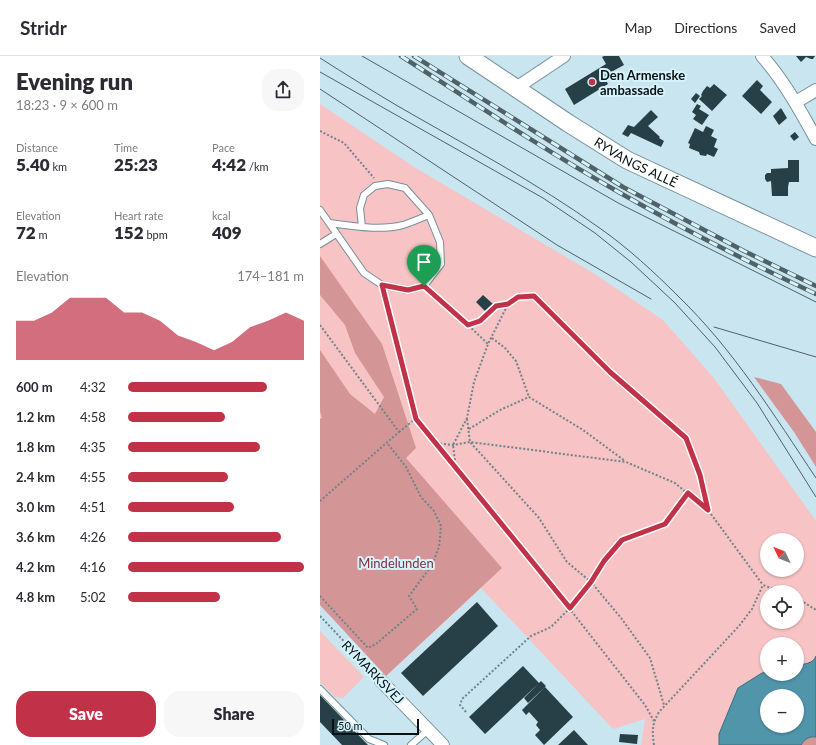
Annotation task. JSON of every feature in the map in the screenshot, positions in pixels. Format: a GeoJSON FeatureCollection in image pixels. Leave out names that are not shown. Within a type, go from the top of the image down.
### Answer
{"type":"FeatureCollection","features":[{"type":"Feature","properties":{"kind":"street","name":"RYVANGS ALLÉ"},"geometry":{"type":"LineString","coordinates":[[468,56],[568,124],[627,160],[816,248]]}},
{"type":"Feature","properties":{"kind":"street"},"geometry":{"type":"LineString","coordinates":[[516,88],[564,56]]}},
{"type":"Feature","properties":{"kind":"street"},"geometry":{"type":"LineString","coordinates":[[762,56],[774,69],[796,102],[816,139]]}},
{"type":"Feature","properties":{"kind":"street"},"geometry":{"type":"LineString","coordinates":[[796,102],[816,90]]}},
{"type":"Feature","properties":{"kind":"street","name":"RYMARKSVEJ"},"geometry":{"type":"LineString","coordinates":[[381,680],[442,745]]}},
{"type":"Feature","properties":{"kind":"lane"},"geometry":{"type":"LineString","coordinates":[[320,210],[364,272],[382,285],[408,290],[424,286],[441,264],[440,242],[429,215],[405,188],[388,184],[380,185],[375,186],[364,195],[360,208],[362,227]]}},
{"type":"Feature","properties":{"kind":"lane"},"geometry":{"type":"LineString","coordinates":[[330,223],[362,227],[382,227],[403,225],[429,215]]}},
{"type":"Feature","properties":{"kind":"lane"},"geometry":{"type":"LineString","coordinates":[[320,244],[336,234]]}},
{"type":"Feature","properties":{"kind":"lane"},"geometry":{"type":"LineString","coordinates":[[320,689],[369,739],[384,745]]}},
{"type":"Feature","properties":{"kind":"lane"},"geometry":{"type":"LineString","coordinates":[[412,745],[428,730]]}},
{"type":"Feature","properties":{"kind":"path"},"geometry":{"type":"LineString","coordinates":[[320,131],[344,143],[380,185]]}},
{"type":"Feature","properties":{"kind":"path"},"geometry":{"type":"LineString","coordinates":[[382,285],[416,419],[570,608],[644,705],[654,721]]}},
{"type":"Feature","properties":{"kind":"path"},"geometry":{"type":"LineString","coordinates":[[424,286],[488,344]]}},
{"type":"Feature","properties":{"kind":"path"},"geometry":{"type":"LineString","coordinates":[[468,325],[480,321],[496,306],[508,304],[518,297],[534,296],[610,372],[686,438],[700,475],[708,510]]}},
{"type":"Feature","properties":{"kind":"path"},"geometry":{"type":"LineString","coordinates":[[508,304],[488,344],[474,382],[467,418],[470,442],[539,518],[567,562],[591,582],[621,618],[650,658],[664,705]]}},
{"type":"Feature","properties":{"kind":"path"},"geometry":{"type":"LineString","coordinates":[[320,325],[399,432]]}},
{"type":"Feature","properties":{"kind":"path"},"geometry":{"type":"LineString","coordinates":[[492,338],[505,348],[516,361],[529,397],[584,430],[626,462],[675,483],[688,493],[708,510],[763,585]]}},
{"type":"Feature","properties":{"kind":"path"},"geometry":{"type":"LineString","coordinates":[[468,429],[500,410],[529,397]]}},
{"type":"Feature","properties":{"kind":"path"},"geometry":{"type":"LineString","coordinates":[[456,468],[453,445],[467,418]]}},
{"type":"Feature","properties":{"kind":"path"},"geometry":{"type":"LineString","coordinates":[[320,501],[416,419]]}},
{"type":"Feature","properties":{"kind":"path"},"geometry":{"type":"LineString","coordinates":[[435,443],[453,445],[470,442],[626,462]]}},
{"type":"Feature","properties":{"kind":"path"},"geometry":{"type":"LineString","coordinates":[[320,596],[368,648],[376,644],[417,609],[409,596],[432,565],[439,547],[441,526],[434,511],[421,497],[406,467],[387,443]]}},
{"type":"Feature","properties":{"kind":"path"},"geometry":{"type":"LineString","coordinates":[[466,712],[460,706],[462,699],[531,636],[551,627],[570,608],[591,582],[604,561],[622,540],[665,524],[688,493]]}},
{"type":"Feature","properties":{"kind":"path"},"geometry":{"type":"LineString","coordinates":[[654,745],[652,734],[654,721],[664,705],[739,626],[752,609],[760,592]]}},
{"type":"Feature","properties":{"kind":"path"},"geometry":{"type":"LineString","coordinates":[[804,602],[816,610]]}},
{"type":"Feature","properties":{"kind":"path","name":"RYMARKSVEJ"},"geometry":{"type":"LineString","coordinates":[[320,616],[381,680]]}},
{"type":"Feature","properties":{"kind":"green space"},"geometry":{"type":"Polygon","coordinates":[[[320,104],[414,167],[593,273],[663,320],[713,377],[816,521],[816,745],[641,745],[645,719],[613,729],[481,588],[386,676],[320,605],[320,104]]]}},
{"type":"Feature","properties":{"kind":"green space","name":"Mindelunden"},"geometry":{"type":"Polygon","coordinates":[[[320,256],[382,344],[416,448],[406,458],[502,568],[386,676],[320,605],[320,419],[322,418],[320,411],[320,350],[350,394],[375,414],[384,397],[355,353],[345,325],[320,295],[320,256]]]}},
{"type":"Feature","properties":{"kind":"green space"},"geometry":{"type":"Polygon","coordinates":[[[754,377],[781,384],[816,432],[816,467],[794,432],[754,377]]]}},
{"type":"Feature","properties":{"kind":"green space"},"geometry":{"type":"Polygon","coordinates":[[[320,631],[364,677],[343,698],[335,697],[320,682],[320,631]]]}},
{"type":"Feature","properties":{"kind":"green space"},"geometry":{"type":"Polygon","coordinates":[[[811,736],[816,737],[816,745],[801,745],[806,739],[811,736]]]}},
{"type":"Feature","properties":{"kind":"water"},"geometry":{"type":"Polygon","coordinates":[[[816,656],[816,737],[807,738],[801,745],[719,745],[719,734],[738,688],[760,674],[760,681],[804,681],[804,664],[813,661],[816,656]]]}},
{"type":"Feature","properties":{"kind":"building","name":"Den Armenske ambassade"},"geometry":{"type":"Polygon","coordinates":[[[619,56],[624,65],[613,71],[616,74],[606,80],[608,84],[574,105],[565,89],[606,64],[602,57],[619,56]]]}},
{"type":"Feature","properties":{"kind":"building"},"geometry":{"type":"Polygon","coordinates":[[[796,56],[815,56],[813,59],[806,57],[801,62],[796,56]]]}},
{"type":"Feature","properties":{"kind":"building"},"geometry":{"type":"Polygon","coordinates":[[[757,80],[763,86],[760,90],[772,102],[761,114],[742,96],[757,80]]]}},
{"type":"Feature","properties":{"kind":"building"},"geometry":{"type":"Polygon","coordinates":[[[714,84],[727,95],[712,111],[699,99],[707,86],[710,88],[714,84]]]}},
{"type":"Feature","properties":{"kind":"building"},"geometry":{"type":"Polygon","coordinates":[[[696,93],[700,96],[695,103],[691,99],[696,93]]]}},
{"type":"Feature","properties":{"kind":"building"},"geometry":{"type":"Polygon","coordinates":[[[697,104],[701,106],[699,109],[709,115],[702,125],[693,119],[696,115],[692,112],[697,104]]]}},
{"type":"Feature","properties":{"kind":"building"},"geometry":{"type":"Polygon","coordinates":[[[781,108],[787,118],[779,125],[773,116],[781,108]]]}},
{"type":"Feature","properties":{"kind":"building"},"geometry":{"type":"Polygon","coordinates":[[[651,110],[658,117],[648,126],[660,137],[659,138],[664,141],[661,147],[631,133],[628,137],[622,134],[628,125],[634,127],[651,110]]]}},
{"type":"Feature","properties":{"kind":"building"},"geometry":{"type":"Polygon","coordinates":[[[706,126],[714,130],[711,136],[717,139],[714,147],[718,149],[714,157],[707,154],[706,156],[700,155],[699,152],[689,148],[690,144],[688,143],[695,128],[703,132],[706,126]]]}},
{"type":"Feature","properties":{"kind":"building"},"geometry":{"type":"Polygon","coordinates":[[[795,132],[799,137],[794,141],[790,136],[795,132]]]}},
{"type":"Feature","properties":{"kind":"building"},"geometry":{"type":"Polygon","coordinates":[[[788,160],[799,160],[799,182],[789,182],[788,196],[772,196],[771,181],[767,182],[765,175],[767,173],[771,173],[771,169],[788,168],[788,160]]]}},
{"type":"Feature","properties":{"kind":"building"},"geometry":{"type":"Polygon","coordinates":[[[483,295],[493,304],[486,312],[476,302],[483,295]]]}},
{"type":"Feature","properties":{"kind":"building"},"geometry":{"type":"Polygon","coordinates":[[[477,602],[498,626],[423,696],[401,673],[477,602]]]}},
{"type":"Feature","properties":{"kind":"building"},"geometry":{"type":"Polygon","coordinates":[[[523,666],[539,683],[485,734],[469,717],[523,666]]]}},
{"type":"Feature","properties":{"kind":"building"},"geometry":{"type":"Polygon","coordinates":[[[541,681],[546,686],[528,703],[524,698],[541,681]]]}},
{"type":"Feature","properties":{"kind":"building"},"geometry":{"type":"Polygon","coordinates":[[[545,687],[573,717],[544,745],[535,735],[540,730],[536,725],[538,722],[529,712],[526,715],[522,710],[545,687]]]}},
{"type":"Feature","properties":{"kind":"building"},"geometry":{"type":"Polygon","coordinates":[[[320,695],[368,745],[342,745],[320,722],[320,695]]]}},
{"type":"Feature","properties":{"kind":"building"},"geometry":{"type":"Polygon","coordinates":[[[574,730],[588,745],[558,745],[574,730]]]}},
{"type":"Feature","properties":{"kind":"building"},"geometry":{"type":"Polygon","coordinates":[[[620,734],[638,735],[637,744],[619,742],[620,734]]]}},
{"type":"Feature","properties":{"kind":"tram line"},"geometry":{"type":"LineString","coordinates":[[362,56],[620,204],[816,302]]}},
{"type":"Feature","properties":{"kind":"tram line"},"geometry":{"type":"LineString","coordinates":[[320,58],[396,105],[551,195],[611,236],[631,252],[678,296],[717,338],[752,383],[816,478]]}},
{"type":"Feature","properties":{"kind":"tram line"},"geometry":{"type":"LineString","coordinates":[[320,72],[543,198],[595,233],[631,262],[675,303],[715,347],[757,403],[816,497]]}},
{"type":"Feature","properties":{"kind":"tram line"},"geometry":{"type":"LineString","coordinates":[[320,89],[557,245],[651,299]]}},
{"type":"Feature","properties":{"kind":"tram line"},"geometry":{"type":"LineString","coordinates":[[714,327],[816,357]]}},
{"type":"Feature","properties":{"kind":"railway"},"geometry":{"type":"LineString","coordinates":[[401,56],[594,178],[718,246],[816,294]]}},
{"type":"Feature","properties":{"kind":"railway"},"geometry":{"type":"LineString","coordinates":[[414,56],[623,187],[744,251],[816,286]]}},
{"type":"Feature","properties":{"kind":"place","name":"Den Armenske ambassade"},"geometry":{"type":"Point","coordinates":[592,82]}},
{"type":"Feature","properties":{"kind":"route"},"geometry":{"type":"LineString","coordinates":[[382,285],[408,290],[424,286],[468,325],[480,321],[496,306],[508,304],[518,297],[534,296],[610,372],[686,438],[700,475],[708,510],[688,493],[665,524],[622,540],[604,561],[591,582],[570,608],[416,419],[382,285]]}}]}
